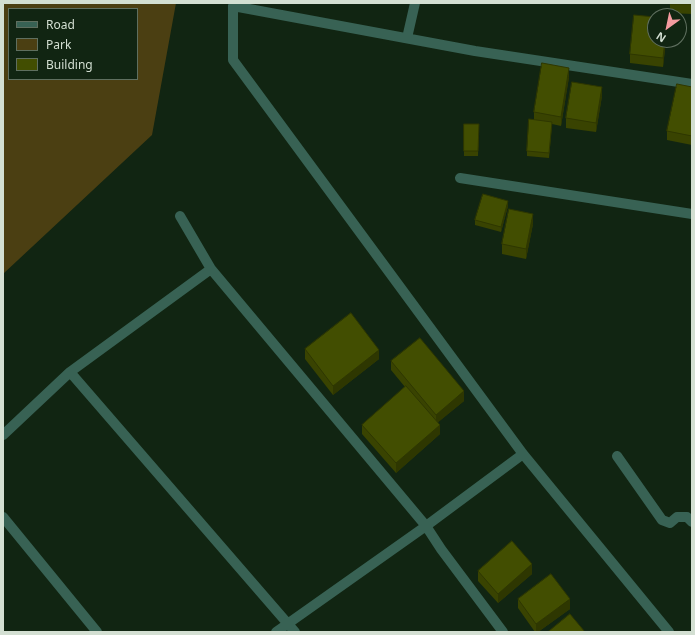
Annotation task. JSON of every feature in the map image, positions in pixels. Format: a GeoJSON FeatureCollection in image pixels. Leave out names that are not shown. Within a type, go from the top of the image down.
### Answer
{"type":"FeatureCollection","features":[{"type":"Feature","properties":{"kind":"street"},"geometry":{"type":"LineString","coordinates":[[407,38],[415,3]]}},
{"type":"Feature","properties":{"kind":"street"},"geometry":{"type":"LineString","coordinates":[[669,632],[523,454],[233,60],[233,5],[475,51],[692,84]]}},
{"type":"Feature","properties":{"kind":"street"},"geometry":{"type":"LineString","coordinates":[[460,178],[692,214]]}},
{"type":"Feature","properties":{"kind":"street"},"geometry":{"type":"LineString","coordinates":[[180,216],[211,269],[426,526],[441,549],[503,632]]}},
{"type":"Feature","properties":{"kind":"street"},"geometry":{"type":"LineString","coordinates":[[3,435],[70,372],[211,269]]}},
{"type":"Feature","properties":{"kind":"street"},"geometry":{"type":"LineString","coordinates":[[70,372],[295,632]]}},
{"type":"Feature","properties":{"kind":"street"},"geometry":{"type":"LineString","coordinates":[[276,632],[426,526],[523,454]]}},
{"type":"Feature","properties":{"kind":"street"},"geometry":{"type":"LineString","coordinates":[[617,456],[662,520],[670,523],[676,517],[687,517],[692,522]]}},
{"type":"Feature","properties":{"kind":"street"},"geometry":{"type":"LineString","coordinates":[[3,517],[97,632]]}},
{"type":"Feature","properties":{"kind":"green space"},"geometry":{"type":"Polygon","coordinates":[[[3,3],[176,3],[152,135],[3,274],[3,3]]]}},
{"type":"Feature","properties":{"kind":"building"},"geometry":{"type":"Polygon","coordinates":[[[692,3],[692,4],[670,4],[692,3]]]}},
{"type":"Feature","properties":{"kind":"building"},"geometry":{"type":"Polygon","coordinates":[[[634,15],[647,16],[647,48],[664,48],[663,58],[630,54],[634,15]]]}},
{"type":"Feature","properties":{"kind":"building"},"geometry":{"type":"Polygon","coordinates":[[[542,63],[569,68],[561,117],[534,112],[542,63]]]}},
{"type":"Feature","properties":{"kind":"building"},"geometry":{"type":"Polygon","coordinates":[[[572,82],[602,87],[596,123],[566,118],[572,82]]]}},
{"type":"Feature","properties":{"kind":"building"},"geometry":{"type":"Polygon","coordinates":[[[677,84],[692,87],[692,136],[667,131],[677,84]]]}},
{"type":"Feature","properties":{"kind":"building"},"geometry":{"type":"Polygon","coordinates":[[[529,119],[552,122],[549,153],[527,151],[529,119]]]}},
{"type":"Feature","properties":{"kind":"building"},"geometry":{"type":"Polygon","coordinates":[[[464,124],[479,124],[478,151],[464,151],[464,124]]]}},
{"type":"Feature","properties":{"kind":"building"},"geometry":{"type":"Polygon","coordinates":[[[483,194],[508,201],[501,227],[475,220],[483,194]]]}},
{"type":"Feature","properties":{"kind":"building"},"geometry":{"type":"Polygon","coordinates":[[[509,209],[533,214],[526,249],[502,244],[509,209]]]}},
{"type":"Feature","properties":{"kind":"building"},"geometry":{"type":"Polygon","coordinates":[[[351,313],[379,350],[333,386],[305,349],[351,313]]]}},
{"type":"Feature","properties":{"kind":"building"},"geometry":{"type":"Polygon","coordinates":[[[420,338],[464,391],[436,415],[391,361],[420,338]]]}},
{"type":"Feature","properties":{"kind":"building"},"geometry":{"type":"Polygon","coordinates":[[[406,386],[440,425],[396,463],[362,425],[406,386]]]}},
{"type":"Feature","properties":{"kind":"building"},"geometry":{"type":"Polygon","coordinates":[[[512,541],[532,564],[498,594],[478,571],[512,541]]]}},
{"type":"Feature","properties":{"kind":"building"},"geometry":{"type":"Polygon","coordinates":[[[551,574],[570,599],[536,624],[518,599],[551,574]]]}},
{"type":"Feature","properties":{"kind":"building"},"geometry":{"type":"Polygon","coordinates":[[[570,614],[585,632],[548,632],[570,614]]]}}]}
